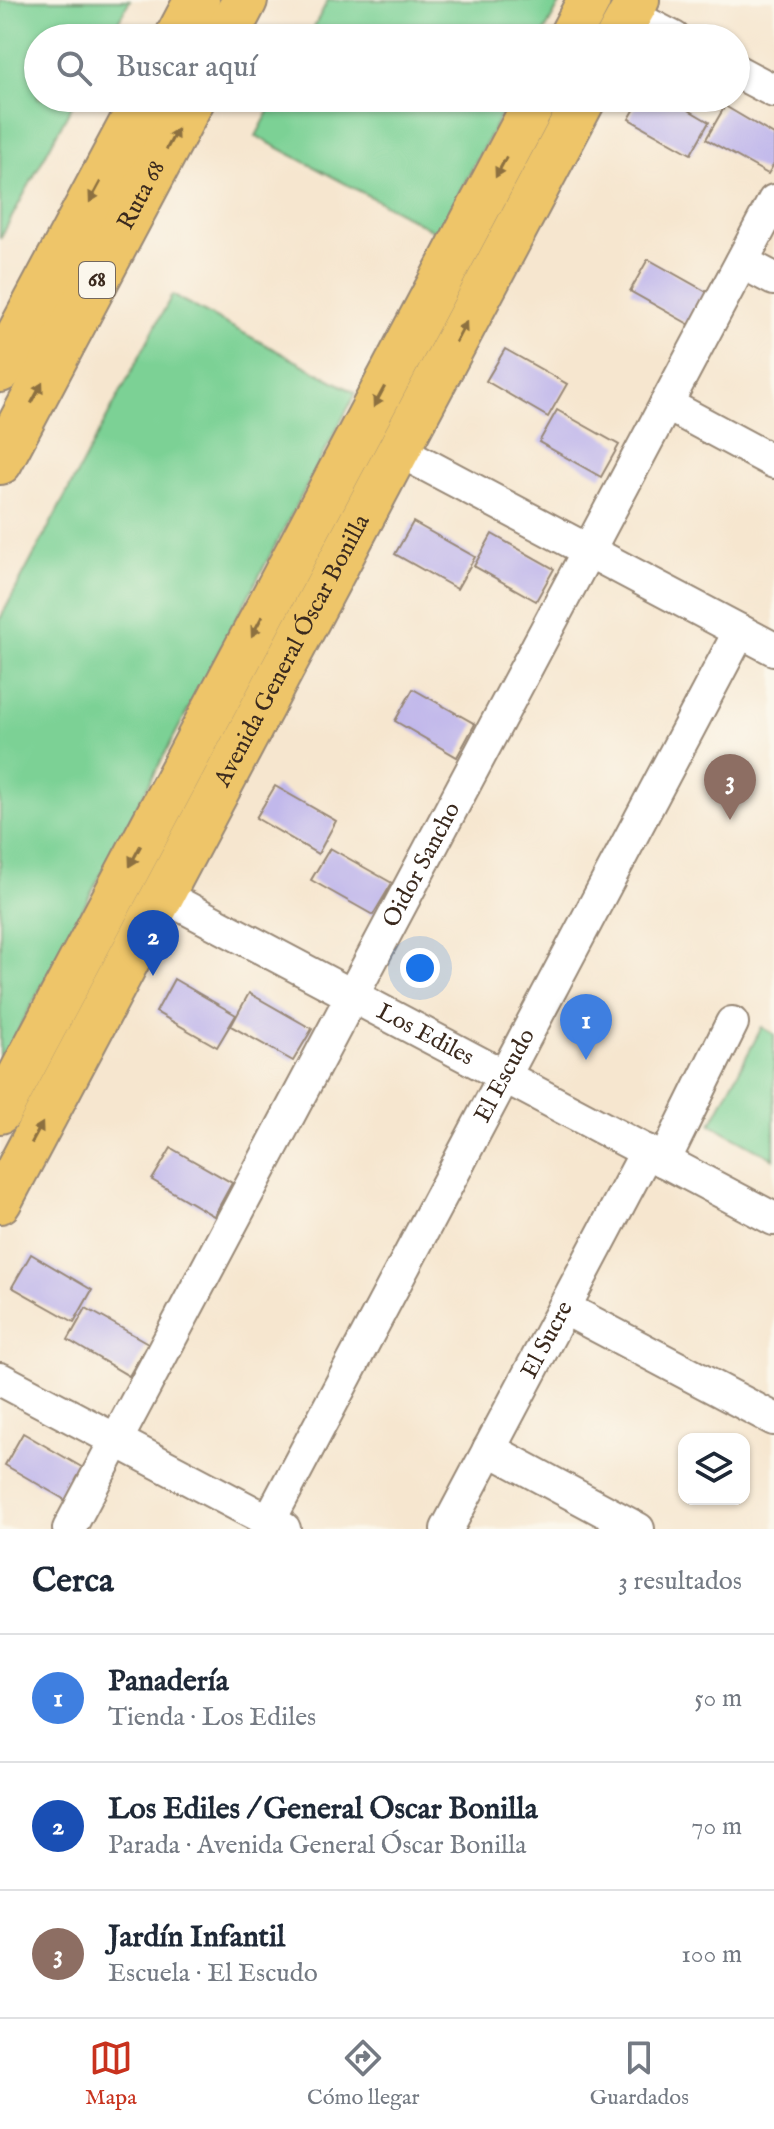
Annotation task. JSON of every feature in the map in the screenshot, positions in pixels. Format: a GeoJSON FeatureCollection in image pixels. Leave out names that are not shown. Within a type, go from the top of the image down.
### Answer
{"type":"FeatureCollection","features":[{"type":"Feature","properties":{"kind":"highway"},"geometry":{"type":"LineString","coordinates":[[184,24],[197,0]]}},
{"type":"Feature","properties":{"kind":"highway"},"geometry":{"type":"LineString","coordinates":[[232,24],[245,0]]}},
{"type":"Feature","properties":{"kind":"highway","name":"Ruta 68"},"geometry":{"type":"LineString","coordinates":[[0,370],[138,112]]}},
{"type":"Feature","properties":{"kind":"highway","name":"Ruta 68"},"geometry":{"type":"LineString","coordinates":[[0,462],[186,112]]}},
{"type":"Feature","properties":{"kind":"main road"},"geometry":{"type":"LineString","coordinates":[[576,24],[589,0]]}},
{"type":"Feature","properties":{"kind":"main road","name":"Avenida General Óscar Bonilla"},"geometry":{"type":"LineString","coordinates":[[0,1112],[530,112]]}},
{"type":"Feature","properties":{"kind":"main road","name":"Avenida General Óscar Bonilla"},"geometry":{"type":"LineString","coordinates":[[0,1202],[578,112]]}},
{"type":"Feature","properties":{"kind":"street"},"geometry":{"type":"LineString","coordinates":[[750,78],[774,91]]}},
{"type":"Feature","properties":{"kind":"street","name":"Oidor Sancho"},"geometry":{"type":"LineString","coordinates":[[69,1529],[774,201]]}},
{"type":"Feature","properties":{"kind":"street"},"geometry":{"type":"LineString","coordinates":[[742,262],[774,279]]}},
{"type":"Feature","properties":{"kind":"street"},"geometry":{"type":"LineString","coordinates":[[666,404],[774,462]]}},
{"type":"Feature","properties":{"kind":"street"},"geometry":{"type":"LineString","coordinates":[[398,450],[774,649]]}},
{"type":"Feature","properties":{"kind":"street","name":"El Escudo"},"geometry":{"type":"LineString","coordinates":[[276,1525],[505,1076],[740,631]]}},
{"type":"Feature","properties":{"kind":"street","name":"Los Ediles"},"geometry":{"type":"LineString","coordinates":[[162,895],[774,1219]]}},
{"type":"Feature","properties":{"kind":"street","name":"El Sucre"},"geometry":{"type":"LineString","coordinates":[[447,1529],[564,1308],[732,1023]]}},
{"type":"Feature","properties":{"kind":"street"},"geometry":{"type":"LineString","coordinates":[[564,1308],[774,1419]]}},
{"type":"Feature","properties":{"kind":"street"},"geometry":{"type":"LineString","coordinates":[[0,1379],[276,1525]]}},
{"type":"Feature","properties":{"kind":"street"},"geometry":{"type":"LineString","coordinates":[[489,1449],[638,1529]]}},
{"type":"Feature","properties":{"kind":"green space"},"geometry":{"type":"Polygon","coordinates":[[[0,0],[130,0],[117,24],[24,24],[24,112],[68,112],[0,239],[0,0]]]}},
{"type":"Feature","properties":{"kind":"green space"},"geometry":{"type":"Polygon","coordinates":[[[328,0],[562,0],[549,24],[315,24],[328,0]]]}},
{"type":"Feature","properties":{"kind":"green space"},"geometry":{"type":"Polygon","coordinates":[[[269,112],[503,112],[438,233],[256,136],[269,112]]]}},
{"type":"Feature","properties":{"kind":"green space"},"geometry":{"type":"Polygon","coordinates":[[[172,295],[356,393],[0,1065],[0,619],[172,295]]]}},
{"type":"Feature","properties":{"kind":"green space"},"geometry":{"type":"Polygon","coordinates":[[[762,1027],[774,1034],[774,1159],[711,1124],[762,1027]]]}},
{"type":"Feature","properties":{"kind":"building"},"geometry":{"type":"Polygon","coordinates":[[[633,112],[692,112],[709,122],[691,154],[629,119],[633,112]]]}},
{"type":"Feature","properties":{"kind":"building"},"geometry":{"type":"Polygon","coordinates":[[[722,112],[735,112],[774,135],[774,164],[768,174],[706,139],[722,112]]]}},
{"type":"Feature","properties":{"kind":"building"},"geometry":{"type":"Polygon","coordinates":[[[648,259],[710,294],[692,326],[630,291],[648,259]]]}},
{"type":"Feature","properties":{"kind":"building"},"geometry":{"type":"Polygon","coordinates":[[[505,349],[567,384],[548,417],[486,381],[505,349]]]}},
{"type":"Feature","properties":{"kind":"building"},"geometry":{"type":"Polygon","coordinates":[[[557,410],[619,445],[601,477],[539,442],[557,410]]]}},
{"type":"Feature","properties":{"kind":"building"},"geometry":{"type":"Polygon","coordinates":[[[413,522],[475,557],[457,589],[395,554],[413,522]]]}},
{"type":"Feature","properties":{"kind":"building"},"geometry":{"type":"Polygon","coordinates":[[[492,534],[554,569],[536,601],[474,566],[492,534]]]}},
{"type":"Feature","properties":{"kind":"building"},"geometry":{"type":"Polygon","coordinates":[[[413,689],[475,724],[457,757],[395,721],[413,689]]]}},
{"type":"Feature","properties":{"kind":"building"},"geometry":{"type":"Polygon","coordinates":[[[275,786],[336,821],[318,854],[256,818],[275,786]]]}},
{"type":"Feature","properties":{"kind":"building"},"geometry":{"type":"Polygon","coordinates":[[[330,848],[392,883],[373,915],[311,880],[330,848]]]}},
{"type":"Feature","properties":{"kind":"building"},"geometry":{"type":"Polygon","coordinates":[[[174,979],[236,1015],[217,1047],[156,1012],[174,979]]]}},
{"type":"Feature","properties":{"kind":"building"},"geometry":{"type":"Polygon","coordinates":[[[249,993],[312,1029],[293,1061],[231,1026],[249,993]]]}},
{"type":"Feature","properties":{"kind":"building"},"geometry":{"type":"Polygon","coordinates":[[[171,1148],[232,1183],[214,1216],[152,1180],[171,1148]]]}},
{"type":"Feature","properties":{"kind":"building"},"geometry":{"type":"Polygon","coordinates":[[[31,1254],[92,1290],[74,1322],[12,1287],[31,1254]]]}},
{"type":"Feature","properties":{"kind":"building"},"geometry":{"type":"Polygon","coordinates":[[[86,1308],[148,1343],[129,1376],[68,1340],[86,1308]]]}},
{"type":"Feature","properties":{"kind":"building"},"geometry":{"type":"Polygon","coordinates":[[[23,1433],[85,1469],[67,1501],[5,1465],[23,1433]]]}},
{"type":"Feature","properties":{"kind":"place","name":"Jardín Infantil"},"geometry":{"type":"Point","coordinates":[730,820]}},
{"type":"Feature","properties":{"kind":"place","name":"Los Ediles / General Oscar Bonilla"},"geometry":{"type":"Point","coordinates":[153,976]}},
{"type":"Feature","properties":{"kind":"place","name":"Panadería"},"geometry":{"type":"Point","coordinates":[586,1060]}}]}
